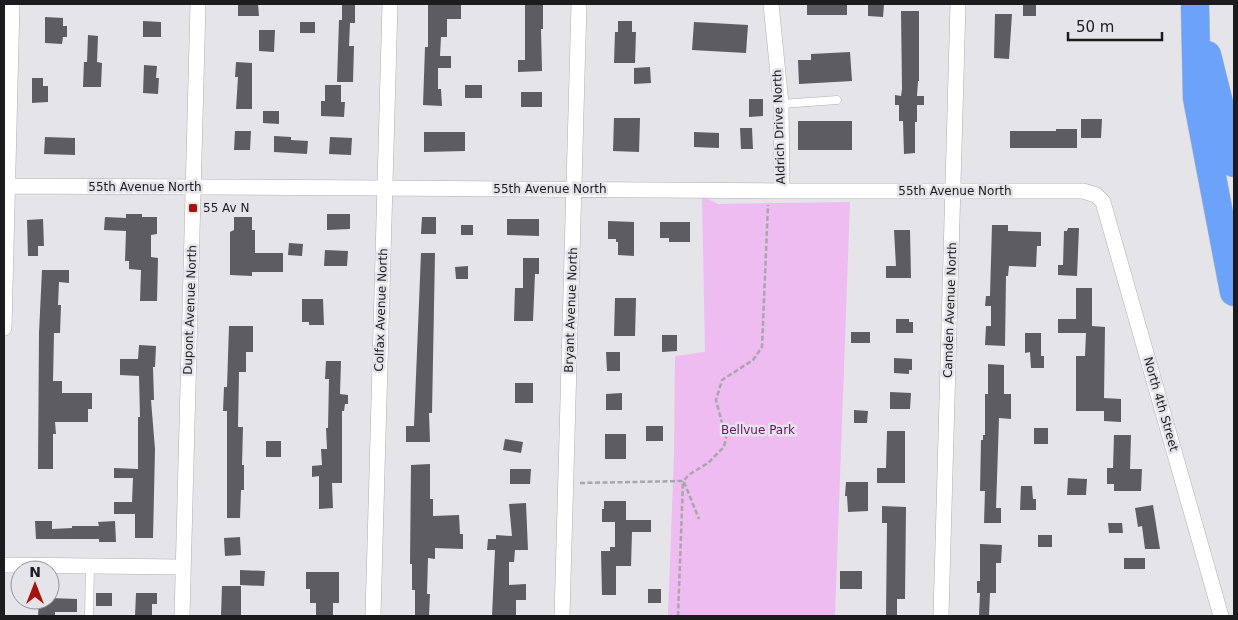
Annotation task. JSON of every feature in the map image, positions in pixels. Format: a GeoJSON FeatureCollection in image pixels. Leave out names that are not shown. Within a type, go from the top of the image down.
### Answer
{"type":"FeatureCollection","features":[{"type":"Feature","properties":{"kind":"highway"},"geometry":{"type":"LineString","coordinates":[[1195,5],[1234,163]]}},
{"type":"Feature","properties":{"kind":"highway"},"geometry":{"type":"LineString","coordinates":[[1195,5],[1196,98],[1234,292]]}},
{"type":"Feature","properties":{"kind":"street"},"geometry":{"type":"LineString","coordinates":[[4,328],[6,186],[12,4]]}},
{"type":"Feature","properties":{"kind":"street","name":"Dupont Avenue North"},"geometry":{"type":"LineString","coordinates":[[182,616],[198,4]]}},
{"type":"Feature","properties":{"kind":"street","name":"Colfax Avenue North"},"geometry":{"type":"LineString","coordinates":[[373,616],[390,4]]}},
{"type":"Feature","properties":{"kind":"street","name":"Bryant Avenue North"},"geometry":{"type":"LineString","coordinates":[[562,616],[579,4]]}},
{"type":"Feature","properties":{"kind":"street","name":"Aldrich Drive North"},"geometry":{"type":"LineString","coordinates":[[771,4],[781,104],[775,191]]}},
{"type":"Feature","properties":{"kind":"street","name":"Camden Avenue North"},"geometry":{"type":"LineString","coordinates":[[940,616],[958,4]]}},
{"type":"Feature","properties":{"kind":"street","name":"55th Avenue North"},"geometry":{"type":"LineString","coordinates":[[6,186],[1084,191],[1096,195]]}},
{"type":"Feature","properties":{"kind":"street","name":"North 4th Street"},"geometry":{"type":"LineString","coordinates":[[1096,195],[1103,202],[1221,616]]}},
{"type":"Feature","properties":{"kind":"street"},"geometry":{"type":"LineString","coordinates":[[4,565],[183,566]]}},
{"type":"Feature","properties":{"kind":"lane"},"geometry":{"type":"LineString","coordinates":[[781,104],[837,100]]}},
{"type":"Feature","properties":{"kind":"lane"},"geometry":{"type":"LineString","coordinates":[[89,616],[90,566]]}},
{"type":"Feature","properties":{"kind":"path"},"geometry":{"type":"LineString","coordinates":[[678,616],[684,481],[690,474],[708,463],[724,448],[726,438],[716,400],[722,380],[753,360],[762,347],[775,191]]}},
{"type":"Feature","properties":{"kind":"path"},"geometry":{"type":"LineString","coordinates":[[566,484],[684,481]]}},
{"type":"Feature","properties":{"kind":"path"},"geometry":{"type":"LineString","coordinates":[[684,481],[699,519]]}},
{"type":"Feature","properties":{"kind":"green space","name":"Bellvue Park"},"geometry":{"type":"Polygon","coordinates":[[[702,196],[718,204],[850,202],[835,616],[668,616],[674,455],[675,356],[705,352],[702,196]]]}},
{"type":"Feature","properties":{"kind":"building"},"geometry":{"type":"Polygon","coordinates":[[[238,4],[258,4],[259,16],[238,16],[238,4]]]}},
{"type":"Feature","properties":{"kind":"building"},"geometry":{"type":"Polygon","coordinates":[[[342,4],[355,4],[355,23],[350,23],[349,46],[354,46],[353,82],[337,82],[339,20],[342,20],[342,4]]]}},
{"type":"Feature","properties":{"kind":"building"},"geometry":{"type":"Polygon","coordinates":[[[428,4],[461,4],[461,19],[447,19],[447,37],[441,37],[440,56],[451,56],[451,68],[438,68],[438,89],[441,89],[442,106],[423,105],[425,47],[428,47],[428,4]]]}},
{"type":"Feature","properties":{"kind":"building"},"geometry":{"type":"Polygon","coordinates":[[[525,4],[543,4],[543,29],[541,29],[542,71],[518,72],[518,60],[525,60],[525,4]]]}},
{"type":"Feature","properties":{"kind":"building"},"geometry":{"type":"Polygon","coordinates":[[[807,4],[847,4],[847,15],[807,15],[807,4]]]}},
{"type":"Feature","properties":{"kind":"building"},"geometry":{"type":"Polygon","coordinates":[[[868,4],[884,4],[883,17],[868,16],[868,4]]]}},
{"type":"Feature","properties":{"kind":"building"},"geometry":{"type":"Polygon","coordinates":[[[1023,4],[1036,4],[1036,16],[1023,16],[1023,4]]]}},
{"type":"Feature","properties":{"kind":"building"},"geometry":{"type":"Polygon","coordinates":[[[901,11],[919,11],[919,81],[917,96],[924,96],[924,105],[917,105],[915,153],[904,154],[903,121],[899,121],[899,105],[895,105],[895,95],[901,96],[902,89],[901,11]]]}},
{"type":"Feature","properties":{"kind":"building"},"geometry":{"type":"Polygon","coordinates":[[[995,14],[1012,14],[1009,59],[994,58],[995,14]]]}},
{"type":"Feature","properties":{"kind":"building"},"geometry":{"type":"Polygon","coordinates":[[[45,17],[63,18],[63,26],[67,26],[67,37],[63,37],[62,44],[45,43],[45,17]]]}},
{"type":"Feature","properties":{"kind":"building"},"geometry":{"type":"Polygon","coordinates":[[[143,21],[161,22],[161,37],[143,37],[143,21]]]}},
{"type":"Feature","properties":{"kind":"building"},"geometry":{"type":"Polygon","coordinates":[[[618,21],[632,21],[632,32],[636,32],[635,63],[614,63],[615,32],[618,32],[618,21]]]}},
{"type":"Feature","properties":{"kind":"building"},"geometry":{"type":"Polygon","coordinates":[[[300,22],[315,22],[315,33],[300,33],[300,22]]]}},
{"type":"Feature","properties":{"kind":"building"},"geometry":{"type":"Polygon","coordinates":[[[694,22],[748,25],[746,53],[692,50],[694,22]]]}},
{"type":"Feature","properties":{"kind":"building"},"geometry":{"type":"Polygon","coordinates":[[[259,30],[275,30],[274,52],[259,51],[259,30]]]}},
{"type":"Feature","properties":{"kind":"building"},"geometry":{"type":"Polygon","coordinates":[[[88,35],[98,36],[97,62],[102,63],[101,87],[83,87],[84,62],[87,62],[88,35]]]}},
{"type":"Feature","properties":{"kind":"building"},"geometry":{"type":"Polygon","coordinates":[[[850,52],[852,81],[799,84],[798,60],[811,60],[811,54],[850,52]]]}},
{"type":"Feature","properties":{"kind":"building"},"geometry":{"type":"Polygon","coordinates":[[[236,62],[252,63],[252,109],[236,109],[238,77],[235,77],[236,62]]]}},
{"type":"Feature","properties":{"kind":"building"},"geometry":{"type":"Polygon","coordinates":[[[144,65],[157,66],[156,78],[159,78],[158,94],[143,93],[144,65]]]}},
{"type":"Feature","properties":{"kind":"building"},"geometry":{"type":"Polygon","coordinates":[[[650,67],[651,83],[634,84],[634,68],[650,67]]]}},
{"type":"Feature","properties":{"kind":"building"},"geometry":{"type":"Polygon","coordinates":[[[32,78],[43,78],[43,86],[48,86],[48,102],[32,103],[32,78]]]}},
{"type":"Feature","properties":{"kind":"building"},"geometry":{"type":"Polygon","coordinates":[[[325,85],[341,85],[341,102],[345,102],[344,117],[321,116],[321,101],[325,101],[325,85]]]}},
{"type":"Feature","properties":{"kind":"building"},"geometry":{"type":"Polygon","coordinates":[[[465,85],[482,85],[482,98],[465,98],[465,85]]]}},
{"type":"Feature","properties":{"kind":"building"},"geometry":{"type":"Polygon","coordinates":[[[521,92],[542,92],[542,107],[521,107],[521,92]]]}},
{"type":"Feature","properties":{"kind":"building"},"geometry":{"type":"Polygon","coordinates":[[[749,99],[763,99],[763,116],[749,117],[749,99]]]}},
{"type":"Feature","properties":{"kind":"building"},"geometry":{"type":"Polygon","coordinates":[[[263,111],[279,111],[279,124],[263,123],[263,111]]]}},
{"type":"Feature","properties":{"kind":"building"},"geometry":{"type":"Polygon","coordinates":[[[614,118],[640,118],[639,152],[613,151],[614,118]]]}},
{"type":"Feature","properties":{"kind":"building"},"geometry":{"type":"Polygon","coordinates":[[[1081,119],[1102,119],[1101,138],[1081,138],[1081,119]]]}},
{"type":"Feature","properties":{"kind":"building"},"geometry":{"type":"Polygon","coordinates":[[[798,121],[852,121],[852,150],[798,150],[798,121]]]}},
{"type":"Feature","properties":{"kind":"building"},"geometry":{"type":"Polygon","coordinates":[[[740,128],[752,128],[753,149],[741,149],[740,128]]]}},
{"type":"Feature","properties":{"kind":"building"},"geometry":{"type":"Polygon","coordinates":[[[1056,129],[1077,129],[1077,148],[1010,148],[1010,131],[1056,131],[1056,129]]]}},
{"type":"Feature","properties":{"kind":"building"},"geometry":{"type":"Polygon","coordinates":[[[235,131],[251,131],[250,150],[234,150],[235,131]]]}},
{"type":"Feature","properties":{"kind":"building"},"geometry":{"type":"Polygon","coordinates":[[[424,132],[465,132],[465,151],[424,152],[424,132]]]}},
{"type":"Feature","properties":{"kind":"building"},"geometry":{"type":"Polygon","coordinates":[[[694,132],[719,133],[719,148],[694,147],[694,132]]]}},
{"type":"Feature","properties":{"kind":"building"},"geometry":{"type":"Polygon","coordinates":[[[274,136],[308,141],[307,154],[274,152],[274,136]]]}},
{"type":"Feature","properties":{"kind":"building"},"geometry":{"type":"Polygon","coordinates":[[[45,137],[75,138],[75,155],[44,154],[45,137]]]}},
{"type":"Feature","properties":{"kind":"building"},"geometry":{"type":"Polygon","coordinates":[[[330,137],[352,138],[351,155],[329,154],[330,137]]]}},
{"type":"Feature","properties":{"kind":"building"},"geometry":{"type":"Polygon","coordinates":[[[126,214],[142,214],[142,217],[157,217],[157,234],[151,235],[151,257],[158,258],[157,301],[140,301],[141,270],[129,269],[129,261],[125,261],[126,231],[104,230],[105,217],[126,218],[126,214]]]}},
{"type":"Feature","properties":{"kind":"building"},"geometry":{"type":"Polygon","coordinates":[[[327,214],[350,214],[350,229],[327,230],[327,214]]]}},
{"type":"Feature","properties":{"kind":"building"},"geometry":{"type":"Polygon","coordinates":[[[234,217],[252,217],[252,230],[255,230],[255,253],[283,253],[283,272],[252,272],[252,276],[230,275],[230,232],[234,230],[234,217]]]}},
{"type":"Feature","properties":{"kind":"building"},"geometry":{"type":"Polygon","coordinates":[[[422,217],[436,217],[436,234],[421,234],[422,217]]]}},
{"type":"Feature","properties":{"kind":"building"},"geometry":{"type":"Polygon","coordinates":[[[43,219],[44,246],[38,246],[38,256],[28,256],[27,220],[43,219]]]}},
{"type":"Feature","properties":{"kind":"building"},"geometry":{"type":"Polygon","coordinates":[[[507,219],[539,219],[539,236],[507,235],[507,219]]]}},
{"type":"Feature","properties":{"kind":"building"},"geometry":{"type":"Polygon","coordinates":[[[608,221],[634,222],[634,256],[618,255],[618,242],[616,242],[616,239],[608,239],[608,221]]]}},
{"type":"Feature","properties":{"kind":"building"},"geometry":{"type":"Polygon","coordinates":[[[660,222],[690,222],[690,242],[669,242],[669,238],[660,238],[660,222]]]}},
{"type":"Feature","properties":{"kind":"building"},"geometry":{"type":"Polygon","coordinates":[[[461,225],[473,225],[473,235],[461,235],[461,225]]]}},
{"type":"Feature","properties":{"kind":"building"},"geometry":{"type":"Polygon","coordinates":[[[992,225],[1008,225],[1008,231],[1041,232],[1041,246],[1037,246],[1036,267],[1009,266],[1008,276],[1006,276],[1005,346],[985,345],[986,326],[991,326],[991,306],[985,306],[986,296],[990,296],[992,225]]]}},
{"type":"Feature","properties":{"kind":"building"},"geometry":{"type":"Polygon","coordinates":[[[1068,228],[1079,228],[1077,276],[1058,275],[1058,265],[1063,265],[1064,231],[1067,231],[1068,228]]]}},
{"type":"Feature","properties":{"kind":"building"},"geometry":{"type":"Polygon","coordinates":[[[894,230],[910,230],[911,278],[886,278],[886,266],[896,266],[894,230]]]}},
{"type":"Feature","properties":{"kind":"building"},"geometry":{"type":"Polygon","coordinates":[[[289,243],[303,244],[302,256],[288,255],[289,243]]]}},
{"type":"Feature","properties":{"kind":"building"},"geometry":{"type":"Polygon","coordinates":[[[325,250],[348,251],[347,266],[324,266],[325,250]]]}},
{"type":"Feature","properties":{"kind":"building"},"geometry":{"type":"Polygon","coordinates":[[[421,253],[435,253],[432,413],[429,413],[430,442],[406,442],[406,426],[414,426],[421,253]]]}},
{"type":"Feature","properties":{"kind":"building"},"geometry":{"type":"Polygon","coordinates":[[[523,258],[539,258],[539,274],[535,274],[533,321],[514,321],[515,288],[523,288],[523,258]]]}},
{"type":"Feature","properties":{"kind":"building"},"geometry":{"type":"Polygon","coordinates":[[[468,266],[468,279],[456,279],[455,267],[468,266]]]}},
{"type":"Feature","properties":{"kind":"building"},"geometry":{"type":"Polygon","coordinates":[[[42,270],[69,270],[69,283],[59,282],[58,305],[61,305],[60,333],[54,333],[53,381],[62,381],[62,393],[92,393],[92,409],[88,409],[88,422],[55,422],[56,434],[53,434],[53,469],[38,469],[39,333],[42,270]]]}},
{"type":"Feature","properties":{"kind":"building"},"geometry":{"type":"Polygon","coordinates":[[[1076,288],[1092,288],[1092,326],[1105,327],[1104,398],[1121,399],[1121,422],[1104,421],[1104,411],[1076,411],[1076,356],[1085,356],[1086,333],[1058,333],[1058,319],[1076,319],[1076,288]]]}},
{"type":"Feature","properties":{"kind":"building"},"geometry":{"type":"Polygon","coordinates":[[[615,298],[636,298],[635,336],[614,336],[615,298]]]}},
{"type":"Feature","properties":{"kind":"building"},"geometry":{"type":"Polygon","coordinates":[[[302,299],[323,299],[324,325],[309,325],[309,322],[302,322],[302,299]]]}},
{"type":"Feature","properties":{"kind":"building"},"geometry":{"type":"Polygon","coordinates":[[[896,319],[909,319],[909,322],[913,322],[913,333],[896,333],[896,319]]]}},
{"type":"Feature","properties":{"kind":"building"},"geometry":{"type":"Polygon","coordinates":[[[229,326],[253,326],[253,352],[246,352],[246,372],[239,372],[238,427],[243,427],[242,465],[244,465],[244,490],[241,490],[240,518],[227,518],[227,411],[223,411],[224,387],[227,387],[229,326]]]}},
{"type":"Feature","properties":{"kind":"building"},"geometry":{"type":"Polygon","coordinates":[[[851,332],[870,332],[870,343],[851,343],[851,332]]]}},
{"type":"Feature","properties":{"kind":"building"},"geometry":{"type":"Polygon","coordinates":[[[1025,333],[1041,333],[1041,356],[1044,356],[1044,368],[1031,368],[1030,352],[1025,353],[1025,333]]]}},
{"type":"Feature","properties":{"kind":"building"},"geometry":{"type":"Polygon","coordinates":[[[662,335],[677,335],[677,351],[662,352],[662,335]]]}},
{"type":"Feature","properties":{"kind":"building"},"geometry":{"type":"Polygon","coordinates":[[[139,345],[156,346],[155,367],[153,367],[154,400],[151,400],[155,449],[153,538],[135,538],[135,514],[114,514],[114,502],[132,502],[133,478],[114,478],[114,468],[138,469],[139,376],[120,375],[120,359],[138,359],[139,345]]]}},
{"type":"Feature","properties":{"kind":"building"},"geometry":{"type":"Polygon","coordinates":[[[606,352],[620,352],[620,371],[607,371],[606,352]]]}},
{"type":"Feature","properties":{"kind":"building"},"geometry":{"type":"Polygon","coordinates":[[[894,358],[912,359],[912,370],[909,370],[909,374],[894,373],[894,358]]]}},
{"type":"Feature","properties":{"kind":"building"},"geometry":{"type":"Polygon","coordinates":[[[326,361],[341,361],[340,394],[348,395],[348,404],[345,404],[344,411],[342,411],[342,483],[332,483],[333,508],[319,509],[319,476],[312,477],[312,466],[322,465],[321,449],[327,449],[326,428],[328,428],[329,379],[325,379],[326,361]]]}},
{"type":"Feature","properties":{"kind":"building"},"geometry":{"type":"Polygon","coordinates":[[[988,364],[1004,365],[1004,394],[1011,394],[1011,419],[999,418],[996,508],[1001,508],[1001,523],[984,523],[985,491],[980,491],[981,440],[983,440],[983,435],[985,435],[985,394],[988,394],[988,364]]]}},
{"type":"Feature","properties":{"kind":"building"},"geometry":{"type":"Polygon","coordinates":[[[515,383],[533,383],[533,403],[515,403],[515,383]]]}},
{"type":"Feature","properties":{"kind":"building"},"geometry":{"type":"Polygon","coordinates":[[[890,392],[911,393],[910,409],[890,409],[890,392]]]}},
{"type":"Feature","properties":{"kind":"building"},"geometry":{"type":"Polygon","coordinates":[[[622,393],[622,410],[606,410],[606,394],[622,393]]]}},
{"type":"Feature","properties":{"kind":"building"},"geometry":{"type":"Polygon","coordinates":[[[854,410],[868,411],[867,423],[854,423],[854,410]]]}},
{"type":"Feature","properties":{"kind":"building"},"geometry":{"type":"Polygon","coordinates":[[[646,426],[663,426],[663,441],[646,441],[646,426]]]}},
{"type":"Feature","properties":{"kind":"building"},"geometry":{"type":"Polygon","coordinates":[[[1034,428],[1048,428],[1048,444],[1034,444],[1034,428]]]}},
{"type":"Feature","properties":{"kind":"building"},"geometry":{"type":"Polygon","coordinates":[[[887,431],[905,431],[905,483],[877,483],[877,468],[886,468],[887,431]]]}},
{"type":"Feature","properties":{"kind":"building"},"geometry":{"type":"Polygon","coordinates":[[[605,434],[626,434],[626,459],[605,459],[605,434]]]}},
{"type":"Feature","properties":{"kind":"building"},"geometry":{"type":"Polygon","coordinates":[[[1114,435],[1131,435],[1130,469],[1142,469],[1141,491],[1114,491],[1114,484],[1107,484],[1107,468],[1113,468],[1114,435]]]}},
{"type":"Feature","properties":{"kind":"building"},"geometry":{"type":"Polygon","coordinates":[[[505,439],[523,442],[521,453],[503,450],[505,439]]]}},
{"type":"Feature","properties":{"kind":"building"},"geometry":{"type":"Polygon","coordinates":[[[266,441],[281,441],[281,457],[266,457],[266,441]]]}},
{"type":"Feature","properties":{"kind":"building"},"geometry":{"type":"Polygon","coordinates":[[[430,464],[430,499],[433,499],[433,516],[459,515],[460,534],[463,534],[463,549],[435,548],[435,559],[428,558],[427,594],[430,594],[429,616],[415,616],[415,590],[412,590],[412,564],[410,564],[411,465],[430,464]]]}},
{"type":"Feature","properties":{"kind":"building"},"geometry":{"type":"Polygon","coordinates":[[[510,469],[531,469],[530,484],[510,484],[510,469]]]}},
{"type":"Feature","properties":{"kind":"building"},"geometry":{"type":"Polygon","coordinates":[[[1068,478],[1087,479],[1086,495],[1067,495],[1068,478]]]}},
{"type":"Feature","properties":{"kind":"building"},"geometry":{"type":"Polygon","coordinates":[[[846,482],[868,482],[868,511],[848,512],[847,496],[845,496],[846,482]]]}},
{"type":"Feature","properties":{"kind":"building"},"geometry":{"type":"Polygon","coordinates":[[[1021,486],[1032,486],[1033,499],[1036,499],[1036,510],[1020,510],[1021,486]]]}},
{"type":"Feature","properties":{"kind":"building"},"geometry":{"type":"Polygon","coordinates":[[[604,501],[626,501],[626,520],[651,520],[651,532],[632,532],[631,566],[616,566],[616,595],[602,595],[601,551],[610,551],[610,547],[615,547],[615,522],[602,522],[604,501]]]}},
{"type":"Feature","properties":{"kind":"building"},"geometry":{"type":"Polygon","coordinates":[[[526,503],[528,550],[515,550],[514,562],[509,562],[509,585],[526,584],[526,600],[516,600],[516,616],[492,616],[495,550],[487,550],[488,539],[496,539],[496,535],[512,536],[509,504],[526,503]]]}},
{"type":"Feature","properties":{"kind":"building"},"geometry":{"type":"Polygon","coordinates":[[[1153,505],[1160,549],[1145,549],[1142,526],[1138,527],[1135,508],[1153,505]]]}},
{"type":"Feature","properties":{"kind":"building"},"geometry":{"type":"Polygon","coordinates":[[[882,506],[906,507],[905,599],[897,599],[897,616],[886,616],[887,523],[882,523],[882,506]]]}},
{"type":"Feature","properties":{"kind":"building"},"geometry":{"type":"Polygon","coordinates":[[[35,521],[52,521],[52,529],[72,528],[72,526],[99,526],[98,522],[115,521],[116,542],[99,542],[99,539],[36,539],[35,521]]]}},
{"type":"Feature","properties":{"kind":"building"},"geometry":{"type":"Polygon","coordinates":[[[1108,523],[1122,523],[1123,533],[1109,533],[1108,523]]]}},
{"type":"Feature","properties":{"kind":"building"},"geometry":{"type":"Polygon","coordinates":[[[1038,535],[1052,535],[1052,547],[1038,547],[1038,535]]]}},
{"type":"Feature","properties":{"kind":"building"},"geometry":{"type":"Polygon","coordinates":[[[240,537],[241,555],[225,556],[224,538],[240,537]]]}},
{"type":"Feature","properties":{"kind":"building"},"geometry":{"type":"Polygon","coordinates":[[[980,544],[1002,545],[1001,563],[996,563],[996,593],[990,593],[989,616],[979,616],[980,593],[977,593],[977,581],[980,581],[980,544]]]}},
{"type":"Feature","properties":{"kind":"building"},"geometry":{"type":"Polygon","coordinates":[[[1124,558],[1145,558],[1145,569],[1124,569],[1124,558]]]}},
{"type":"Feature","properties":{"kind":"building"},"geometry":{"type":"Polygon","coordinates":[[[240,570],[265,571],[264,586],[240,585],[240,570]]]}},
{"type":"Feature","properties":{"kind":"building"},"geometry":{"type":"Polygon","coordinates":[[[840,571],[862,571],[862,589],[840,589],[840,571]]]}},
{"type":"Feature","properties":{"kind":"building"},"geometry":{"type":"Polygon","coordinates":[[[306,572],[339,572],[339,603],[333,603],[333,616],[316,616],[316,603],[310,603],[310,589],[306,589],[306,572]]]}},
{"type":"Feature","properties":{"kind":"building"},"geometry":{"type":"Polygon","coordinates":[[[222,586],[241,586],[241,616],[221,616],[222,586]]]}},
{"type":"Feature","properties":{"kind":"building"},"geometry":{"type":"Polygon","coordinates":[[[648,589],[661,589],[661,603],[648,603],[648,589]]]}},
{"type":"Feature","properties":{"kind":"building"},"geometry":{"type":"Polygon","coordinates":[[[96,593],[112,593],[112,606],[96,606],[96,593]]]}},
{"type":"Feature","properties":{"kind":"building"},"geometry":{"type":"Polygon","coordinates":[[[136,593],[157,593],[157,604],[152,604],[152,616],[135,616],[136,593]]]}},
{"type":"Feature","properties":{"kind":"building"},"geometry":{"type":"Polygon","coordinates":[[[60,598],[77,599],[77,612],[55,612],[55,616],[38,616],[38,610],[60,610],[60,598]]]}},
{"type":"Feature","properties":{"kind":"place","name":"55 Av N"},"geometry":{"type":"Point","coordinates":[193,208]}}]}
